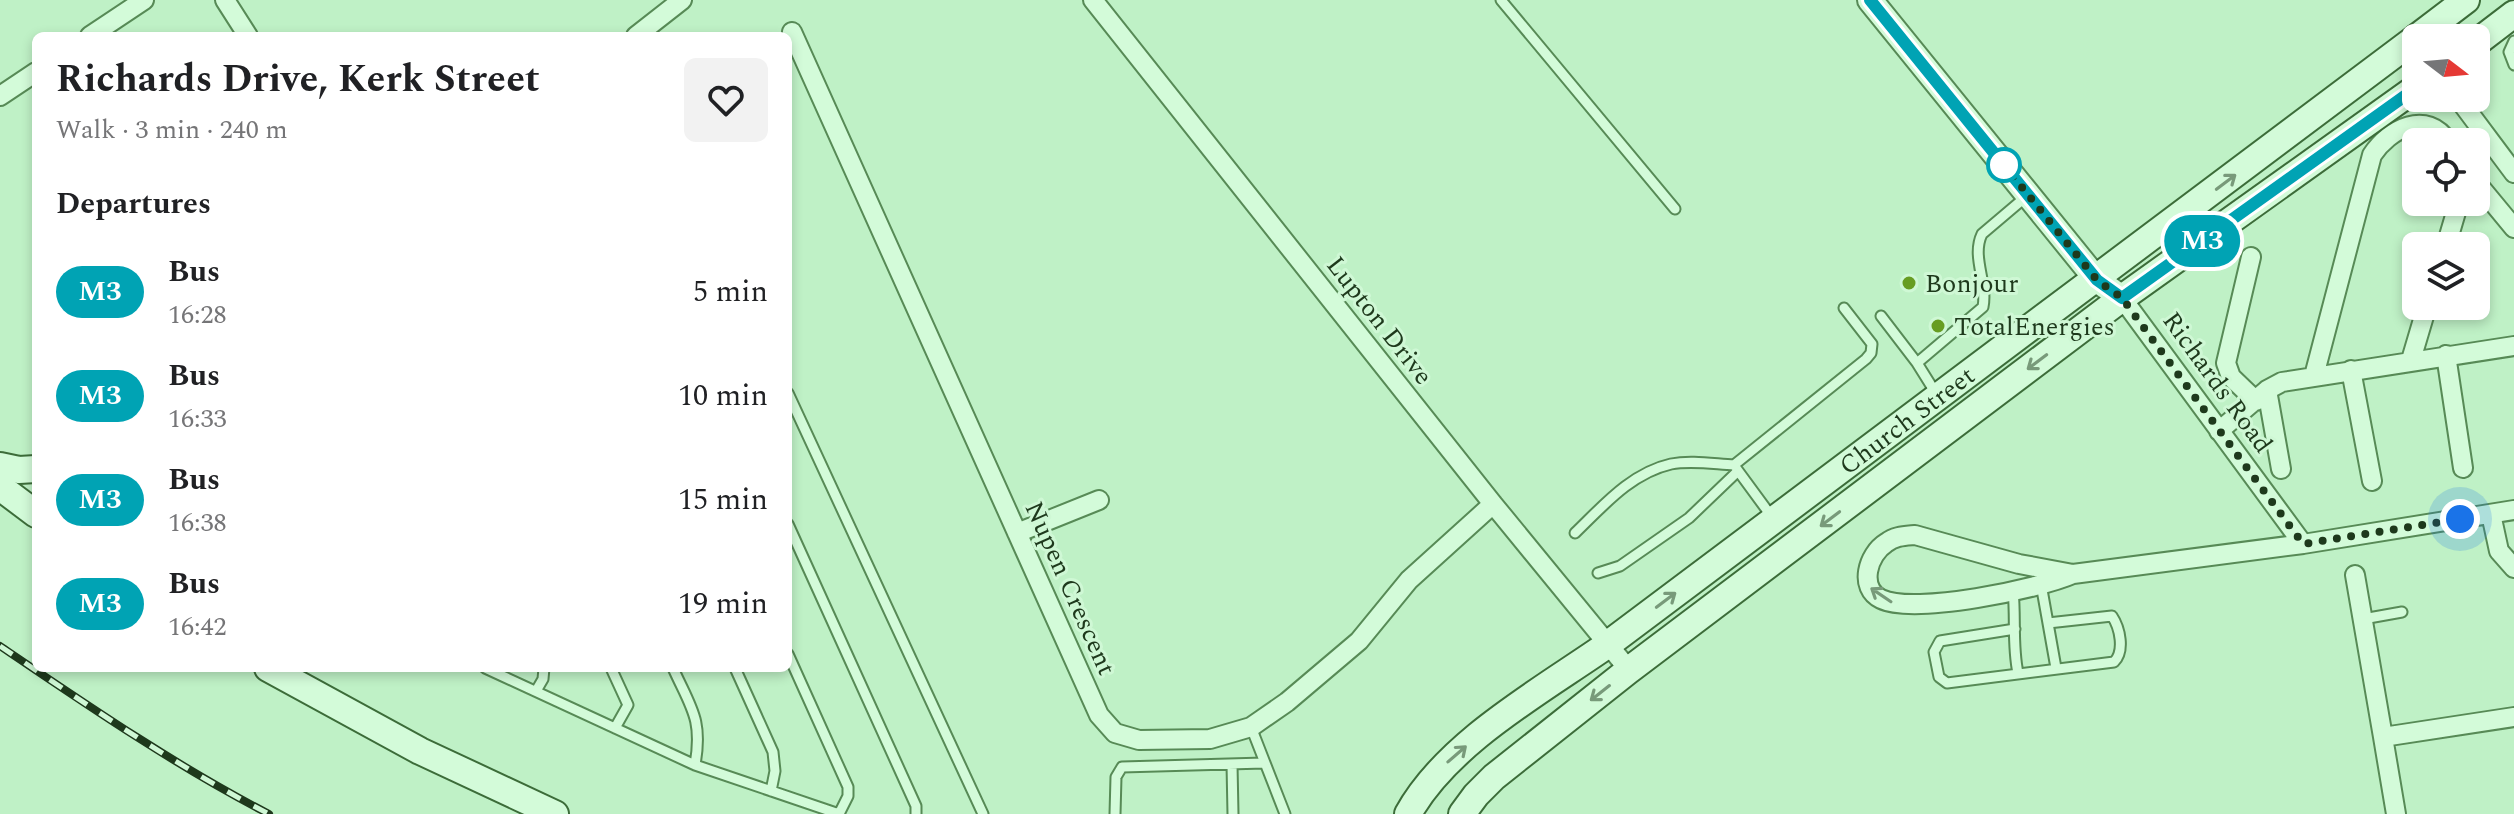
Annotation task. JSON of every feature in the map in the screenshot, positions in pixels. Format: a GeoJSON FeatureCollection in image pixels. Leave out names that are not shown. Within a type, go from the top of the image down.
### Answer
{"type":"FeatureCollection","features":[{"type":"Feature","properties":{"kind":"main road","name":"Church Street"},"geometry":{"type":"LineString","coordinates":[[2435,24],[2466,0]]}},
{"type":"Feature","properties":{"kind":"main road"},"geometry":{"type":"LineString","coordinates":[[2490,32],[2514,14]]}},
{"type":"Feature","properties":{"kind":"main road","name":"Church Street"},"geometry":{"type":"LineString","coordinates":[[1408,814],[1430,780],[1475,738],[1607,645],[2402,50]]}},
{"type":"Feature","properties":{"kind":"main road","name":"Church Street"},"geometry":{"type":"LineString","coordinates":[[1464,812],[1494,777],[1629,670],[2122,298],[2402,98]]}},
{"type":"Feature","properties":{"kind":"main road"},"geometry":{"type":"LineString","coordinates":[[0,466],[32,469]]}},
{"type":"Feature","properties":{"kind":"main road"},"geometry":{"type":"LineString","coordinates":[[0,487],[32,508]]}},
{"type":"Feature","properties":{"kind":"main road"},"geometry":{"type":"LineString","coordinates":[[275,672],[420,751],[555,814]]}},
{"type":"Feature","properties":{"kind":"street"},"geometry":{"type":"LineString","coordinates":[[96,32],[144,0]]}},
{"type":"Feature","properties":{"kind":"street"},"geometry":{"type":"LineString","coordinates":[[225,0],[245,32]]}},
{"type":"Feature","properties":{"kind":"street"},"geometry":{"type":"LineString","coordinates":[[641,32],[682,0]]}},
{"type":"Feature","properties":{"kind":"street","name":"Lupton Drive"},"geometry":{"type":"LineString","coordinates":[[1093,0],[1493,504],[1629,670]]}},
{"type":"Feature","properties":{"kind":"street","name":"Richards Road"},"geometry":{"type":"LineString","coordinates":[[1870,0],[2097,280],[2122,298],[2303,544]]}},
{"type":"Feature","properties":{"kind":"street","name":"Nupen Crescent"},"geometry":{"type":"LineString","coordinates":[[792,32],[1099,715],[1111,731],[1132,740],[1185,741],[1225,736],[1251,727],[1279,708],[1350,649],[1370,630],[1409,580],[1493,504]]}},
{"type":"Feature","properties":{"kind":"street"},"geometry":{"type":"LineString","coordinates":[[0,96],[32,75]]}},
{"type":"Feature","properties":{"kind":"street"},"geometry":{"type":"LineString","coordinates":[[2468,112],[2514,173]]}},
{"type":"Feature","properties":{"kind":"street"},"geometry":{"type":"LineString","coordinates":[[2405,128],[2416,123],[2433,128]]}},
{"type":"Feature","properties":{"kind":"street"},"geometry":{"type":"LineString","coordinates":[[2314,376],[2372,155],[2390,135],[2402,129]]}},
{"type":"Feature","properties":{"kind":"street"},"geometry":{"type":"LineString","coordinates":[[2490,199],[2514,228]]}},
{"type":"Feature","properties":{"kind":"street"},"geometry":{"type":"LineString","coordinates":[[2251,257],[2226,363],[2231,377],[2261,396],[2281,469]]}},
{"type":"Feature","properties":{"kind":"street"},"geometry":{"type":"LineString","coordinates":[[2411,360],[2423,320]]}},
{"type":"Feature","properties":{"kind":"street"},"geometry":{"type":"LineString","coordinates":[[2219,431],[2282,382],[2514,345]]}},
{"type":"Feature","properties":{"kind":"street"},"geometry":{"type":"LineString","coordinates":[[2446,355],[2463,468]]}},
{"type":"Feature","properties":{"kind":"street"},"geometry":{"type":"LineString","coordinates":[[2351,370],[2372,481]]}},
{"type":"Feature","properties":{"kind":"street"},"geometry":{"type":"LineString","coordinates":[[1017,533],[1099,500]]}},
{"type":"Feature","properties":{"kind":"street"},"geometry":{"type":"LineString","coordinates":[[2073,574],[2019,564],[1915,535],[1897,536],[1883,544],[1873,556],[1868,570],[1869,587],[1877,597],[1896,604],[1918,606],[2013,590],[2073,574],[2303,544],[2514,510]]}},
{"type":"Feature","properties":{"kind":"street"},"geometry":{"type":"LineString","coordinates":[[2491,514],[2499,551],[2514,568]]}},
{"type":"Feature","properties":{"kind":"street"},"geometry":{"type":"LineString","coordinates":[[2355,575],[2396,814]]}},
{"type":"Feature","properties":{"kind":"street"},"geometry":{"type":"LineString","coordinates":[[2383,737],[2514,717]]}},
{"type":"Feature","properties":{"kind":"lane"},"geometry":{"type":"LineString","coordinates":[[1501,0],[1675,209]]}},
{"type":"Feature","properties":{"kind":"lane"},"geometry":{"type":"LineString","coordinates":[[2514,41],[2509,52],[2514,65]]}},
{"type":"Feature","properties":{"kind":"lane"},"geometry":{"type":"LineString","coordinates":[[1917,363],[1983,307],[1985,294],[1977,249],[1979,241],[1982,234],[2028,195]]}},
{"type":"Feature","properties":{"kind":"lane"},"geometry":{"type":"LineString","coordinates":[[1598,573],[1620,566],[1689,518],[1736,468],[1871,353],[1872,344],[1844,308]]}},
{"type":"Feature","properties":{"kind":"lane"},"geometry":{"type":"LineString","coordinates":[[1881,316],[1917,363],[1938,398]]}},
{"type":"Feature","properties":{"kind":"lane"},"geometry":{"type":"LineString","coordinates":[[792,402],[983,814]]}},
{"type":"Feature","properties":{"kind":"lane"},"geometry":{"type":"LineString","coordinates":[[1575,533],[1630,482],[1646,472],[1673,463],[1736,468],[1774,520]]}},
{"type":"Feature","properties":{"kind":"lane"},"geometry":{"type":"LineString","coordinates":[[792,533],[916,806],[916,814]]}},
{"type":"Feature","properties":{"kind":"lane"},"geometry":{"type":"LineString","coordinates":[[2041,584],[2056,668]]}},
{"type":"Feature","properties":{"kind":"lane"},"geometry":{"type":"LineString","coordinates":[[2013,590],[2013,650],[2018,673]]}},
{"type":"Feature","properties":{"kind":"lane"},"geometry":{"type":"LineString","coordinates":[[2363,619],[2402,612]]}},
{"type":"Feature","properties":{"kind":"lane"},"geometry":{"type":"LineString","coordinates":[[2015,629],[1940,641],[1934,652],[1942,681],[2114,662],[2121,650],[2112,616],[2048,623]]}},
{"type":"Feature","properties":{"kind":"lane"},"geometry":{"type":"LineString","coordinates":[[494,672],[695,765],[839,814],[848,796],[848,787],[792,663]]}},
{"type":"Feature","properties":{"kind":"lane"},"geometry":{"type":"LineString","coordinates":[[536,691],[544,672]]}},
{"type":"Feature","properties":{"kind":"lane"},"geometry":{"type":"LineString","coordinates":[[613,672],[628,705],[615,728]]}},
{"type":"Feature","properties":{"kind":"lane"},"geometry":{"type":"LineString","coordinates":[[675,672],[697,722],[699,740],[695,765]]}},
{"type":"Feature","properties":{"kind":"lane"},"geometry":{"type":"LineString","coordinates":[[737,672],[773,752],[775,771],[771,791]]}},
{"type":"Feature","properties":{"kind":"lane"},"geometry":{"type":"LineString","coordinates":[[1251,727],[1285,814]]}},
{"type":"Feature","properties":{"kind":"lane"},"geometry":{"type":"LineString","coordinates":[[1115,814],[1116,777],[1122,767],[1264,763]]}},
{"type":"Feature","properties":{"kind":"lane"},"geometry":{"type":"LineString","coordinates":[[1232,764],[1233,814]]}},
{"type":"Feature","properties":{"kind":"railway"},"geometry":{"type":"LineString","coordinates":[[0,646],[32,667]]}},
{"type":"Feature","properties":{"kind":"railway"},"geometry":{"type":"LineString","coordinates":[[39,672],[166,755],[269,814]]}},
{"type":"Feature","properties":{"kind":"bus line","name":"M3"},"geometry":{"type":"LineString","coordinates":[[1870,0],[2097,280],[2122,298],[2402,98]]}},
{"type":"Feature","properties":{"kind":"place","name":"Bonjour"},"geometry":{"type":"Point","coordinates":[1909,283]}},
{"type":"Feature","properties":{"kind":"place","name":"TotalEnergies"},"geometry":{"type":"Point","coordinates":[1938,326]}},
{"type":"Feature","properties":{"kind":"route"},"geometry":{"type":"LineString","coordinates":[[2004,165],[2097,280],[2122,298],[2303,544],[2460,519]]}}]}
